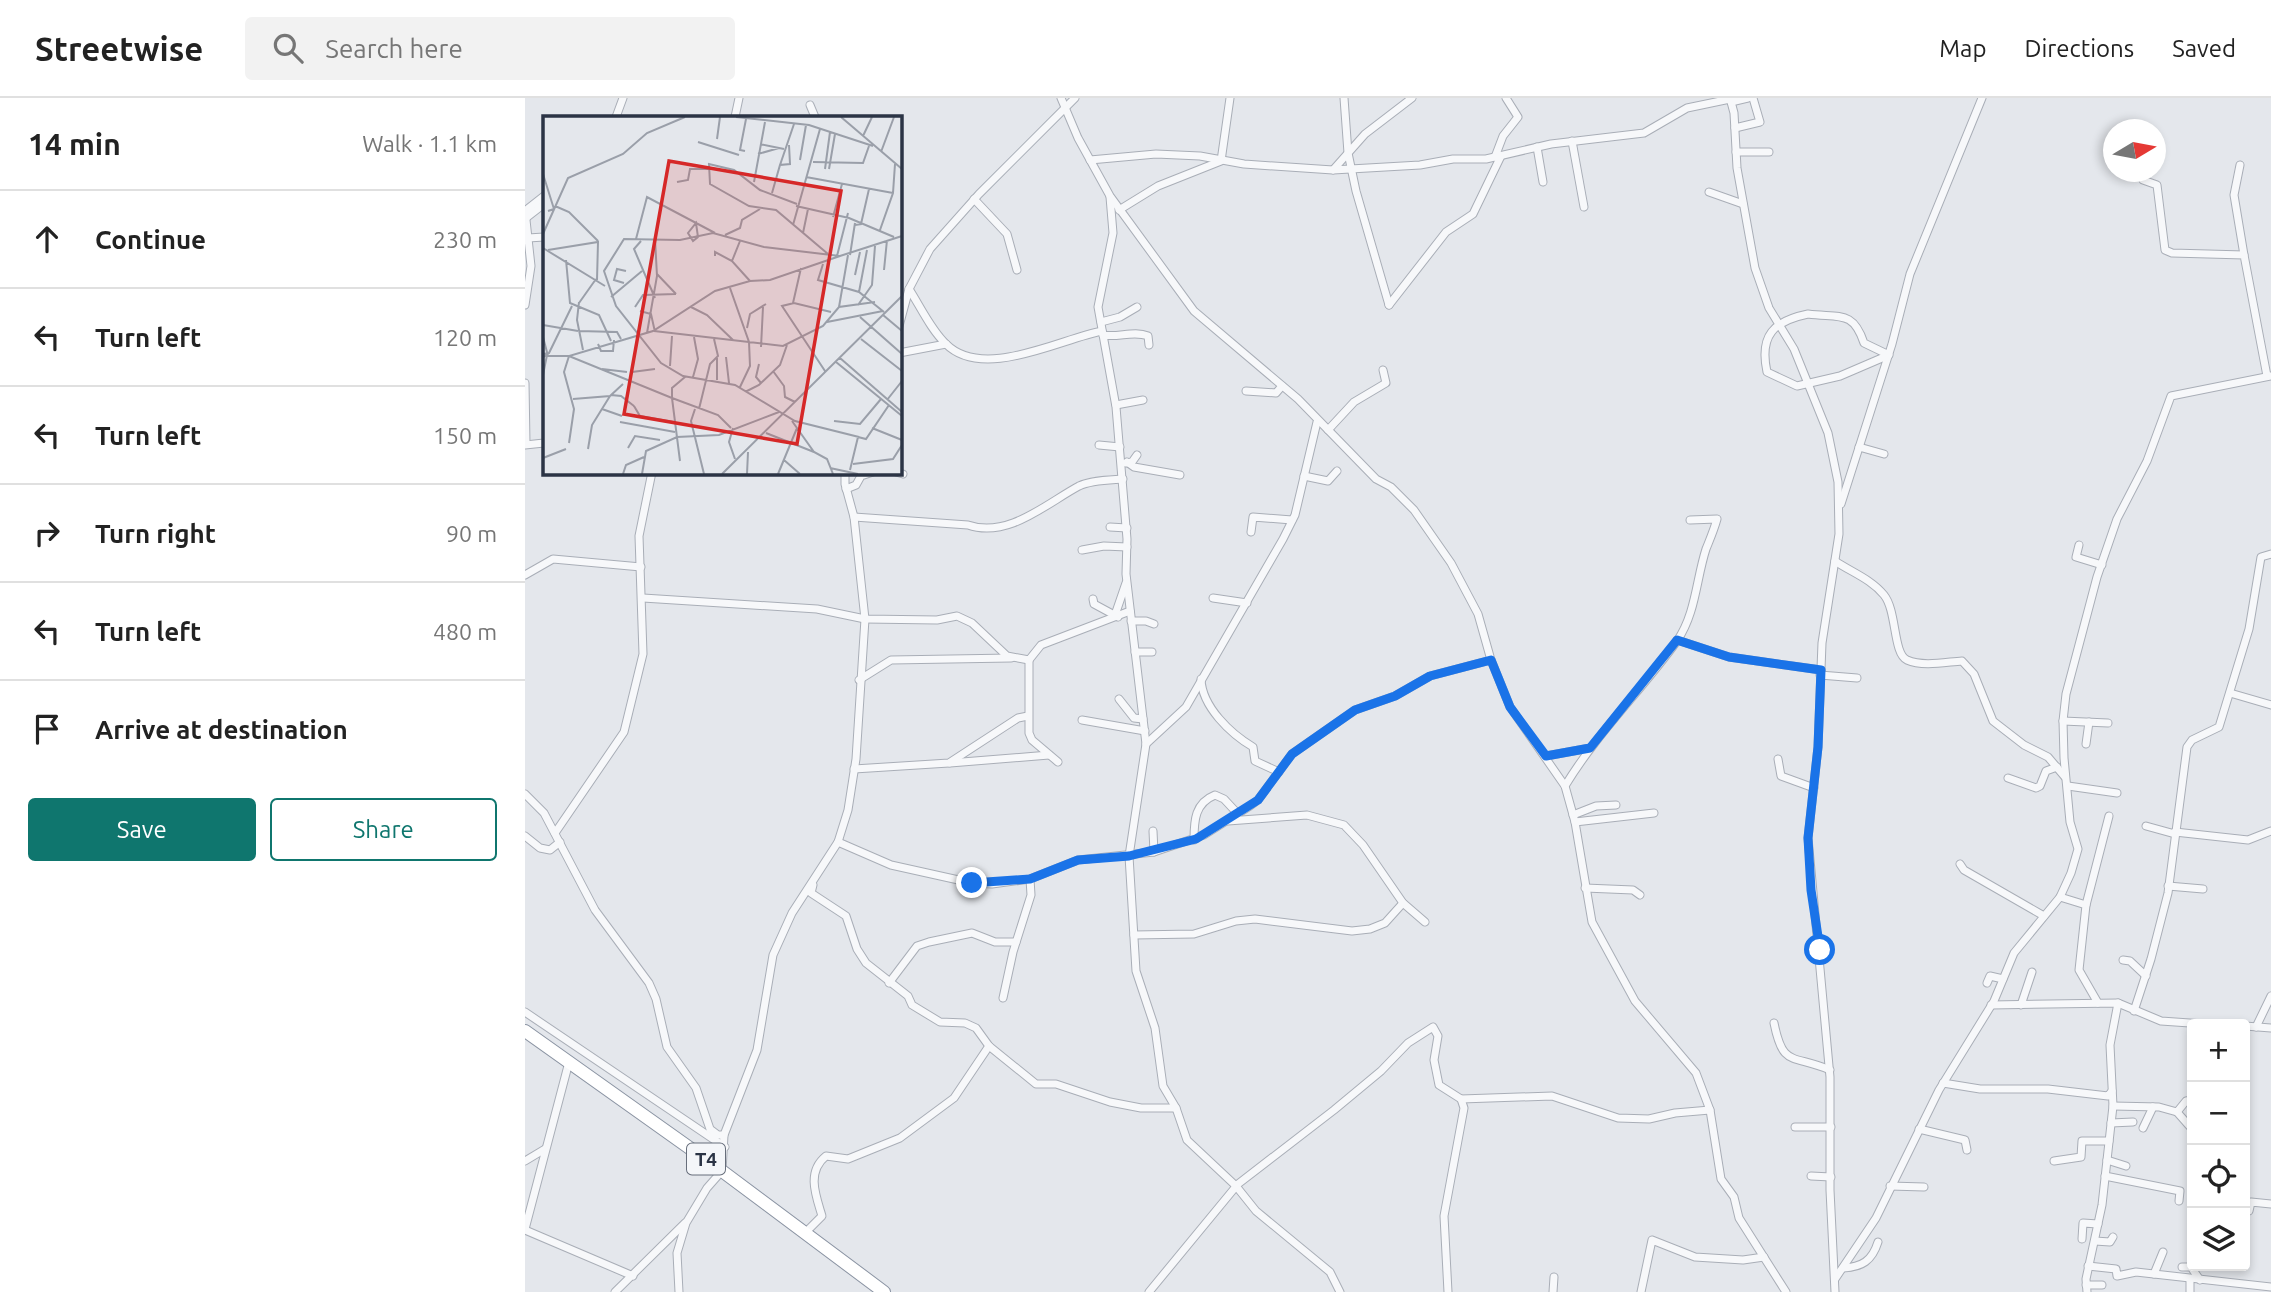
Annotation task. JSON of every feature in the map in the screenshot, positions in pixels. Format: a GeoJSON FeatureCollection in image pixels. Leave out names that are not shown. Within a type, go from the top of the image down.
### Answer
{"type":"FeatureCollection","features":[{"type":"Feature","properties":{"kind":"highway","name":"T4"},"geometry":{"type":"LineString","coordinates":[[525,1031],[722,1171],[884,1292]]}},
{"type":"Feature","properties":{"kind":"street"},"geometry":{"type":"LineString","coordinates":[[615,116],[623,98]]}},
{"type":"Feature","properties":{"kind":"street"},"geometry":{"type":"LineString","coordinates":[[736,116],[739,98]]}},
{"type":"Feature","properties":{"kind":"street"},"geometry":{"type":"LineString","coordinates":[[1061,98],[1110,196],[1194,311],[1282,386],[1376,479],[1391,486],[1433,535],[1478,614],[1491,660],[1510,707],[1565,786],[1574,819],[1592,922],[1635,1001],[1696,1073],[1710,1110],[1721,1179],[1734,1197],[1739,1218],[1786,1292]]}},
{"type":"Feature","properties":{"kind":"street"},"geometry":{"type":"LineString","coordinates":[[901,319],[909,289],[930,249],[974,199],[1066,110],[1075,98]]}},
{"type":"Feature","properties":{"kind":"street"},"geometry":{"type":"LineString","coordinates":[[1221,161],[1230,98]]}},
{"type":"Feature","properties":{"kind":"street"},"geometry":{"type":"LineString","coordinates":[[1344,98],[1348,153],[1389,305],[1446,232],[1471,217],[1477,209],[1498,157],[1503,136],[1518,117],[1506,98]]}},
{"type":"Feature","properties":{"kind":"street"},"geometry":{"type":"LineString","coordinates":[[1333,170],[1364,134],[1412,98]]}},
{"type":"Feature","properties":{"kind":"street"},"geometry":{"type":"LineString","coordinates":[[1090,160],[1156,154],[1333,170],[1498,157],[1572,141],[1644,133],[1687,108],[1750,98],[1760,122],[1735,128]]}},
{"type":"Feature","properties":{"kind":"street"},"geometry":{"type":"LineString","coordinates":[[1839,511],[1889,355],[1910,274],[1982,98]]}},
{"type":"Feature","properties":{"kind":"street"},"geometry":{"type":"LineString","coordinates":[[1730,100],[1743,204],[1761,291],[1807,382],[1833,450],[1839,511],[1821,672],[1808,864],[1822,971],[1830,1070],[1835,1292]]}},
{"type":"Feature","properties":{"kind":"street"},"geometry":{"type":"LineString","coordinates":[[810,106],[815,116]]}},
{"type":"Feature","properties":{"kind":"street"},"geometry":{"type":"LineString","coordinates":[[1572,141],[1584,207]]}},
{"type":"Feature","properties":{"kind":"street"},"geometry":{"type":"LineString","coordinates":[[1537,147],[1543,182]]}},
{"type":"Feature","properties":{"kind":"street"},"geometry":{"type":"LineString","coordinates":[[1736,152],[1769,152]]}},
{"type":"Feature","properties":{"kind":"street"},"geometry":{"type":"LineString","coordinates":[[1111,211],[1121,210],[1158,186],[1221,161]]}},
{"type":"Feature","properties":{"kind":"street"},"geometry":{"type":"LineString","coordinates":[[1834,1279],[1876,1218],[1889,1186],[1943,1083],[1991,1005],[2014,953],[2060,897],[2078,849],[2070,822],[2063,721],[2082,630],[2117,519],[2156,440],[2171,396],[2269,376],[2262,362],[2234,195],[2240,165]]}},
{"type":"Feature","properties":{"kind":"street"},"geometry":{"type":"LineString","coordinates":[[2148,182],[2157,186],[2165,250],[2172,253],[2244,255]]}},
{"type":"Feature","properties":{"kind":"street"},"geometry":{"type":"LineString","coordinates":[[1709,192],[1743,204]]}},
{"type":"Feature","properties":{"kind":"street"},"geometry":{"type":"LineString","coordinates":[[1110,196],[1113,233],[1098,307],[1124,463],[1127,582],[1146,744],[1129,856],[1136,971],[1155,1028],[1163,1086],[1176,1108],[1187,1140],[1236,1186],[1256,1211],[1331,1272],[1340,1292]]}},
{"type":"Feature","properties":{"kind":"street"},"geometry":{"type":"LineString","coordinates":[[525,305],[531,266],[525,211],[543,197]]}},
{"type":"Feature","properties":{"kind":"street"},"geometry":{"type":"LineString","coordinates":[[974,199],[1007,233],[1017,270]]}},
{"type":"Feature","properties":{"kind":"street"},"geometry":{"type":"LineString","coordinates":[[526,218],[543,205]]}},
{"type":"Feature","properties":{"kind":"street"},"geometry":{"type":"LineString","coordinates":[[528,238],[543,237]]}},
{"type":"Feature","properties":{"kind":"street"},"geometry":{"type":"LineString","coordinates":[[909,289],[946,344],[976,359],[1052,347],[1070,338],[1103,333],[1115,337],[1141,333],[1148,335],[1149,345]]}},
{"type":"Feature","properties":{"kind":"street"},"geometry":{"type":"LineString","coordinates":[[1101,322],[1120,317],[1137,307]]}},
{"type":"Feature","properties":{"kind":"street"},"geometry":{"type":"LineString","coordinates":[[1808,314],[1851,319],[1859,326],[1864,343],[1889,355],[1840,376],[1797,386],[1766,372],[1763,357],[1766,344],[1779,323],[1784,319],[1808,314]]}},
{"type":"Feature","properties":{"kind":"street"},"geometry":{"type":"LineString","coordinates":[[901,353],[946,344]]}},
{"type":"Feature","properties":{"kind":"street"},"geometry":{"type":"LineString","coordinates":[[1328,430],[1354,402],[1386,383],[1383,370]]}},
{"type":"Feature","properties":{"kind":"street"},"geometry":{"type":"LineString","coordinates":[[525,383],[526,444]]}},
{"type":"Feature","properties":{"kind":"street"},"geometry":{"type":"LineString","coordinates":[[1246,391],[1276,393],[1282,386]]}},
{"type":"Feature","properties":{"kind":"street"},"geometry":{"type":"LineString","coordinates":[[1116,405],[1143,400]]}},
{"type":"Feature","properties":{"kind":"street"},"geometry":{"type":"LineString","coordinates":[[1146,744],[1180,714],[1247,603],[1292,520],[1317,422]]}},
{"type":"Feature","properties":{"kind":"street"},"geometry":{"type":"LineString","coordinates":[[1099,445],[1120,447]]}},
{"type":"Feature","properties":{"kind":"street"},"geometry":{"type":"LineString","coordinates":[[1860,447],[1884,454]]}},
{"type":"Feature","properties":{"kind":"street"},"geometry":{"type":"LineString","coordinates":[[1124,463],[1137,454]]}},
{"type":"Feature","properties":{"kind":"street"},"geometry":{"type":"LineString","coordinates":[[1124,463],[1180,475]]}},
{"type":"Feature","properties":{"kind":"street"},"geometry":{"type":"LineString","coordinates":[[1304,476],[1328,481],[1337,471]]}},
{"type":"Feature","properties":{"kind":"street"},"geometry":{"type":"LineString","coordinates":[[555,833],[624,732],[643,654],[640,527],[652,474]]}},
{"type":"Feature","properties":{"kind":"street"},"geometry":{"type":"LineString","coordinates":[[615,1292],[686,1223],[707,1188],[722,1171],[724,1135],[757,1050],[764,990],[773,955],[792,913],[838,842],[848,810],[854,769],[865,619],[854,517],[846,489],[845,474]]}},
{"type":"Feature","properties":{"kind":"street"},"geometry":{"type":"LineString","coordinates":[[846,489],[856,485],[861,476],[867,474]]}},
{"type":"Feature","properties":{"kind":"street"},"geometry":{"type":"LineString","coordinates":[[854,517],[968,524],[978,528],[1026,518],[1081,485],[1123,479]]}},
{"type":"Feature","properties":{"kind":"street"},"geometry":{"type":"LineString","coordinates":[[1251,532],[1253,517],[1292,520]]}},
{"type":"Feature","properties":{"kind":"street"},"geometry":{"type":"LineString","coordinates":[[1565,786],[1590,748],[1677,640],[1697,596],[1706,550],[1717,519],[1690,520]]}},
{"type":"Feature","properties":{"kind":"street"},"geometry":{"type":"LineString","coordinates":[[1109,527],[1127,528]]}},
{"type":"Feature","properties":{"kind":"street"},"geometry":{"type":"LineString","coordinates":[[1082,550],[1104,545],[1127,547]]}},
{"type":"Feature","properties":{"kind":"street"},"geometry":{"type":"LineString","coordinates":[[2079,545],[2076,557],[2102,565]]}},
{"type":"Feature","properties":{"kind":"street"},"geometry":{"type":"LineString","coordinates":[[2134,1011],[2146,976],[2168,886],[2187,747],[2192,740],[2219,727],[2254,607],[2261,557],[2271,554]]}},
{"type":"Feature","properties":{"kind":"street"},"geometry":{"type":"LineString","coordinates":[[525,575],[553,559],[641,567]]}},
{"type":"Feature","properties":{"kind":"street"},"geometry":{"type":"LineString","coordinates":[[1835,561],[1869,581],[1886,596],[1894,616],[1899,652],[1905,660],[1919,663],[1962,661],[1974,674],[1993,721],[2024,745],[2048,757],[2067,782],[2117,793]]}},
{"type":"Feature","properties":{"kind":"street"},"geometry":{"type":"LineString","coordinates":[[1116,617],[1127,582]]}},
{"type":"Feature","properties":{"kind":"street"},"geometry":{"type":"LineString","coordinates":[[643,598],[817,609],[865,619],[936,620],[957,616],[972,623],[1007,656],[1029,660]]}},
{"type":"Feature","properties":{"kind":"street"},"geometry":{"type":"LineString","coordinates":[[1213,598],[1247,603]]}},
{"type":"Feature","properties":{"kind":"street"},"geometry":{"type":"LineString","coordinates":[[1093,599],[1094,604],[1116,617]]}},
{"type":"Feature","properties":{"kind":"street"},"geometry":{"type":"LineString","coordinates":[[1031,757],[1032,740],[1028,716],[1029,660],[1041,645],[1130,611]]}},
{"type":"Feature","properties":{"kind":"street"},"geometry":{"type":"LineString","coordinates":[[1131,621],[1154,624]]}},
{"type":"Feature","properties":{"kind":"street"},"geometry":{"type":"LineString","coordinates":[[1677,640],[1729,657],[1857,678]]}},
{"type":"Feature","properties":{"kind":"street"},"geometry":{"type":"LineString","coordinates":[[1135,652],[1152,652]]}},
{"type":"Feature","properties":{"kind":"street"},"geometry":{"type":"LineString","coordinates":[[859,680],[891,660],[1014,658]]}},
{"type":"Feature","properties":{"kind":"street"},"geometry":{"type":"LineString","coordinates":[[838,842],[891,865],[972,883],[1030,879],[1078,860],[1154,852],[1194,840],[1258,800],[1303,745],[1355,710],[1395,696],[1430,676],[1491,660]]}},
{"type":"Feature","properties":{"kind":"street"},"geometry":{"type":"LineString","coordinates":[[1201,679],[1202,690],[1232,735],[1253,747],[1255,761],[1279,772]]}},
{"type":"Feature","properties":{"kind":"street"},"geometry":{"type":"LineString","coordinates":[[2230,693],[2271,705]]}},
{"type":"Feature","properties":{"kind":"street"},"geometry":{"type":"LineString","coordinates":[[1119,699],[1134,718],[1143,719]]}},
{"type":"Feature","properties":{"kind":"street"},"geometry":{"type":"LineString","coordinates":[[950,763],[1018,718],[1028,716]]}},
{"type":"Feature","properties":{"kind":"street"},"geometry":{"type":"LineString","coordinates":[[1082,720],[1145,731]]}},
{"type":"Feature","properties":{"kind":"street"},"geometry":{"type":"LineString","coordinates":[[2063,721],[2108,723]]}},
{"type":"Feature","properties":{"kind":"street"},"geometry":{"type":"LineString","coordinates":[[2086,744],[2088,722]]}},
{"type":"Feature","properties":{"kind":"street"},"geometry":{"type":"LineString","coordinates":[[1032,740],[1058,762]]}},
{"type":"Feature","properties":{"kind":"street"},"geometry":{"type":"LineString","coordinates":[[1546,756],[1590,748]]}},
{"type":"Feature","properties":{"kind":"street"},"geometry":{"type":"LineString","coordinates":[[854,769],[1049,755]]}},
{"type":"Feature","properties":{"kind":"street"},"geometry":{"type":"LineString","coordinates":[[1778,759],[1781,776],[1814,788]]}},
{"type":"Feature","properties":{"kind":"street"},"geometry":{"type":"LineString","coordinates":[[2008,778],[2036,788],[2040,786],[2046,771],[2057,767]]}},
{"type":"Feature","properties":{"kind":"street"},"geometry":{"type":"LineString","coordinates":[[525,794],[544,813],[595,910],[649,983],[656,999],[667,1047],[696,1088],[710,1129],[718,1135],[724,1135]]}},
{"type":"Feature","properties":{"kind":"street"},"geometry":{"type":"LineString","coordinates":[[1194,840],[1197,809],[1207,798],[1215,795],[1224,799],[1238,814]]}},
{"type":"Feature","properties":{"kind":"street"},"geometry":{"type":"LineString","coordinates":[[1574,819],[1596,806],[1616,805]]}},
{"type":"Feature","properties":{"kind":"street"},"geometry":{"type":"LineString","coordinates":[[1574,819],[1654,813]]}},
{"type":"Feature","properties":{"kind":"street"},"geometry":{"type":"LineString","coordinates":[[1228,821],[1307,815],[1344,825],[1363,845],[1403,903],[1425,922]]}},
{"type":"Feature","properties":{"kind":"street"},"geometry":{"type":"LineString","coordinates":[[2098,1003],[2079,970],[2086,905],[2109,816]]}},
{"type":"Feature","properties":{"kind":"street"},"geometry":{"type":"LineString","coordinates":[[2146,826],[2175,833],[2248,840],[2271,831]]}},
{"type":"Feature","properties":{"kind":"street"},"geometry":{"type":"LineString","coordinates":[[1153,831],[1154,852]]}},
{"type":"Feature","properties":{"kind":"street"},"geometry":{"type":"LineString","coordinates":[[525,836],[540,848],[550,850],[560,842]]}},
{"type":"Feature","properties":{"kind":"street"},"geometry":{"type":"LineString","coordinates":[[1960,864],[1964,870],[2044,916]]}},
{"type":"Feature","properties":{"kind":"street"},"geometry":{"type":"LineString","coordinates":[[1003,998],[1016,942],[1031,895],[1030,879]]}},
{"type":"Feature","properties":{"kind":"street"},"geometry":{"type":"LineString","coordinates":[[813,884],[811,893],[846,916],[866,963],[889,984],[908,996],[912,1005],[940,1022],[965,1023],[975,1028],[984,1035],[989,1046],[1036,1084],[1056,1084],[1110,1102],[1141,1108],[1176,1108]]}},
{"type":"Feature","properties":{"kind":"street"},"geometry":{"type":"LineString","coordinates":[[2168,886],[2203,889]]}},
{"type":"Feature","properties":{"kind":"street"},"geometry":{"type":"LineString","coordinates":[[1585,888],[1633,890],[1640,895]]}},
{"type":"Feature","properties":{"kind":"street"},"geometry":{"type":"LineString","coordinates":[[2060,897],[2086,905]]}},
{"type":"Feature","properties":{"kind":"street"},"geometry":{"type":"LineString","coordinates":[[1135,935],[1194,934],[1236,921],[1255,919],[1352,931],[1370,929],[1385,923],[1403,903]]}},
{"type":"Feature","properties":{"kind":"street"},"geometry":{"type":"LineString","coordinates":[[889,984],[917,946],[929,942],[972,933],[995,942],[1016,942]]}},
{"type":"Feature","properties":{"kind":"street"},"geometry":{"type":"LineString","coordinates":[[2123,960],[2130,961],[2146,976]]}},
{"type":"Feature","properties":{"kind":"street"},"geometry":{"type":"LineString","coordinates":[[2021,1005],[2032,972]]}},
{"type":"Feature","properties":{"kind":"street"},"geometry":{"type":"LineString","coordinates":[[1987,983],[1990,976],[2003,979]]}},
{"type":"Feature","properties":{"kind":"street"},"geometry":{"type":"LineString","coordinates":[[2256,1027],[2271,996]]}},
{"type":"Feature","properties":{"kind":"street"},"geometry":{"type":"LineString","coordinates":[[2102,1284],[2087,1289],[2088,1266],[2098,1224],[2113,1106],[2110,1045],[2118,1003]]}},
{"type":"Feature","properties":{"kind":"street"},"geometry":{"type":"LineString","coordinates":[[1991,1005],[2118,1003],[2161,1021],[2187,1023]]}},
{"type":"Feature","properties":{"kind":"street"},"geometry":{"type":"LineString","coordinates":[[525,1012],[725,1147]]}},
{"type":"Feature","properties":{"kind":"street"},"geometry":{"type":"LineString","coordinates":[[1774,1023],[1780,1050],[1788,1057],[1830,1070]]}},
{"type":"Feature","properties":{"kind":"street"},"geometry":{"type":"LineString","coordinates":[[2250,1026],[2271,1028]]}},
{"type":"Feature","properties":{"kind":"street"},"geometry":{"type":"LineString","coordinates":[[1149,1292],[1236,1186],[1259,1165],[1334,1110],[1428,1028],[1435,1028],[1437,1031],[1434,1060],[1439,1085],[1461,1099],[1552,1096],[1618,1118],[1649,1119],[1675,1112],[1710,1110]]}},
{"type":"Feature","properties":{"kind":"street"},"geometry":{"type":"LineString","coordinates":[[804,1234],[823,1216],[814,1188],[814,1173],[823,1159],[827,1156],[848,1159],[900,1138],[954,1098],[989,1046]]}},
{"type":"Feature","properties":{"kind":"street"},"geometry":{"type":"LineString","coordinates":[[569,1062],[525,1229],[633,1276]]}},
{"type":"Feature","properties":{"kind":"street"},"geometry":{"type":"LineString","coordinates":[[1943,1083],[1980,1089],[2048,1089],[2108,1096],[2112,1091]]}},
{"type":"Feature","properties":{"kind":"street"},"geometry":{"type":"LineString","coordinates":[[1448,1292],[1444,1216],[1464,1125],[1461,1099]]}},
{"type":"Feature","properties":{"kind":"street"},"geometry":{"type":"LineString","coordinates":[[2178,1112],[2187,1101]]}},
{"type":"Feature","properties":{"kind":"street"},"geometry":{"type":"LineString","coordinates":[[2113,1106],[2153,1107],[2178,1112],[2187,1123]]}},
{"type":"Feature","properties":{"kind":"street"},"geometry":{"type":"LineString","coordinates":[[2144,1128],[2153,1107]]}},
{"type":"Feature","properties":{"kind":"street"},"geometry":{"type":"LineString","coordinates":[[2111,1123],[2133,1122]]}},
{"type":"Feature","properties":{"kind":"street"},"geometry":{"type":"LineString","coordinates":[[1795,1127],[1831,1127]]}},
{"type":"Feature","properties":{"kind":"street"},"geometry":{"type":"LineString","coordinates":[[1919,1129],[1965,1140],[1967,1150]]}},
{"type":"Feature","properties":{"kind":"street"},"geometry":{"type":"LineString","coordinates":[[2054,1161],[2081,1157],[2082,1142],[2109,1141]]}},
{"type":"Feature","properties":{"kind":"street"},"geometry":{"type":"LineString","coordinates":[[525,1161],[545,1149]]}},
{"type":"Feature","properties":{"kind":"street"},"geometry":{"type":"LineString","coordinates":[[2107,1160],[2126,1166]]}},
{"type":"Feature","properties":{"kind":"street"},"geometry":{"type":"LineString","coordinates":[[1811,1176],[1831,1177]]}},
{"type":"Feature","properties":{"kind":"street"},"geometry":{"type":"LineString","coordinates":[[2105,1176],[2180,1191],[2179,1201]]}},
{"type":"Feature","properties":{"kind":"street"},"geometry":{"type":"LineString","coordinates":[[1889,1186],[1924,1187]]}},
{"type":"Feature","properties":{"kind":"street"},"geometry":{"type":"LineString","coordinates":[[2250,1208],[2251,1202],[2271,1204]]}},
{"type":"Feature","properties":{"kind":"street"},"geometry":{"type":"LineString","coordinates":[[679,1292],[677,1253],[686,1223]]}},
{"type":"Feature","properties":{"kind":"street"},"geometry":{"type":"LineString","coordinates":[[2082,1239],[2083,1223],[2098,1224]]}},
{"type":"Feature","properties":{"kind":"street"},"geometry":{"type":"LineString","coordinates":[[2095,1241],[2110,1242],[2113,1237]]}},
{"type":"Feature","properties":{"kind":"street"},"geometry":{"type":"LineString","coordinates":[[1641,1292],[1652,1240],[1695,1257],[1743,1260],[1764,1257]]}},
{"type":"Feature","properties":{"kind":"street"},"geometry":{"type":"LineString","coordinates":[[1843,1268],[1858,1267],[1871,1259],[1878,1242]]}},
{"type":"Feature","properties":{"kind":"street"},"geometry":{"type":"LineString","coordinates":[[2154,1274],[2163,1252]]}},
{"type":"Feature","properties":{"kind":"street"},"geometry":{"type":"LineString","coordinates":[[2088,1266],[2116,1269],[2117,1276],[2136,1272],[2271,1287]]}},
{"type":"Feature","properties":{"kind":"street"},"geometry":{"type":"LineString","coordinates":[[2182,1267],[2192,1268],[2202,1280],[2204,1290]]}},
{"type":"Feature","properties":{"kind":"street"},"geometry":{"type":"LineString","coordinates":[[1553,1292],[1554,1277]]}},
{"type":"Feature","properties":{"kind":"street"},"geometry":{"type":"LineString","coordinates":[[2190,1280],[2190,1292]]}},
{"type":"Feature","properties":{"kind":"route"},"geometry":{"type":"LineString","coordinates":[[972,883],[992,884],[1030,879],[1078,860],[1111,859],[1154,852],[1196,839],[1258,800],[1292,754],[1355,710],[1395,696],[1430,676],[1491,660],[1510,707],[1546,756],[1590,748],[1677,640],[1729,657],[1738,656],[1821,670],[1818,747],[1808,838],[1808,864],[1820,950]]}}]}
